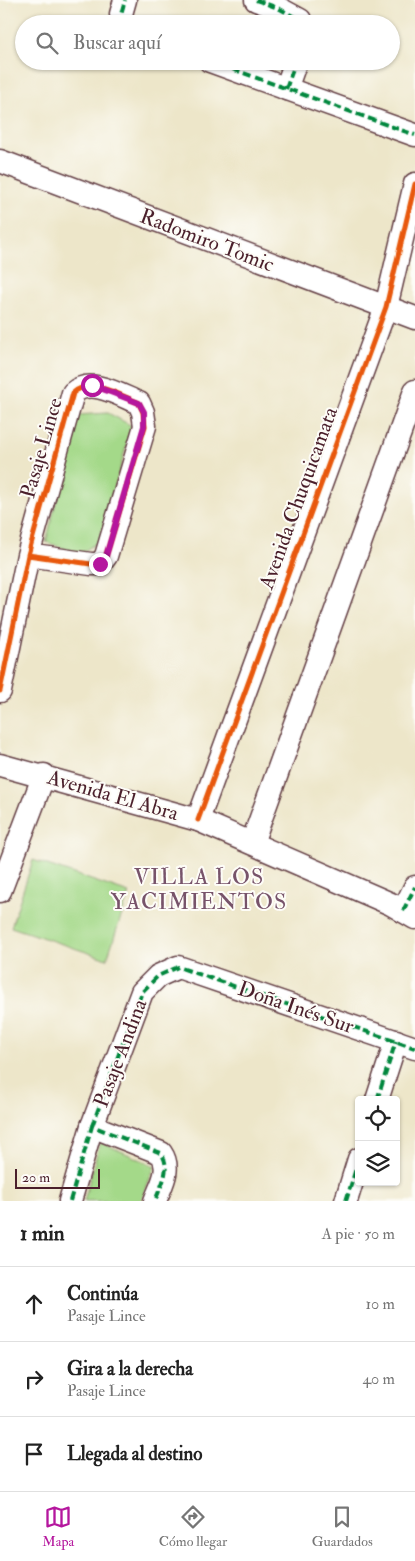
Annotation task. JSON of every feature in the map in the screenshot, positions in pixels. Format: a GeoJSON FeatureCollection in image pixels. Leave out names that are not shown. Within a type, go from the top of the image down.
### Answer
{"type":"FeatureCollection","features":[{"type":"Feature","properties":{"kind":"street"},"geometry":{"type":"LineString","coordinates":[[121,15],[125,0]]}},
{"type":"Feature","properties":{"kind":"street"},"geometry":{"type":"LineString","coordinates":[[256,0],[291,15]]}},
{"type":"Feature","properties":{"kind":"street"},"geometry":{"type":"LineString","coordinates":[[235,70],[415,135]]}},
{"type":"Feature","properties":{"kind":"street"},"geometry":{"type":"LineString","coordinates":[[286,88],[293,70]]}},
{"type":"Feature","properties":{"kind":"street","name":"Radomiro Tomic"},"geometry":{"type":"LineString","coordinates":[[0,162],[415,318]]}},
{"type":"Feature","properties":{"kind":"street","name":"Avenida Chuquicamata"},"geometry":{"type":"LineString","coordinates":[[198,820],[386,307],[415,184]]}},
{"type":"Feature","properties":{"kind":"street","name":"Pasaje Lince"},"geometry":{"type":"LineString","coordinates":[[0,692],[28,555],[73,393],[80,387],[92,385],[139,403],[144,412],[144,426],[106,556],[100,564],[91,564],[28,555]]}},
{"type":"Feature","properties":{"kind":"street"},"geometry":{"type":"LineString","coordinates":[[252,843],[415,391]]}},
{"type":"Feature","properties":{"kind":"street","name":"Avenida El Abra"},"geometry":{"type":"LineString","coordinates":[[0,765],[44,775],[198,820],[409,914]]}},
{"type":"Feature","properties":{"kind":"street"},"geometry":{"type":"LineString","coordinates":[[0,891],[44,775]]}},
{"type":"Feature","properties":{"kind":"street"},"geometry":{"type":"LineString","coordinates":[[409,914],[415,887]]}},
{"type":"Feature","properties":{"kind":"street","name":"Doña Inés Sur"},"geometry":{"type":"LineString","coordinates":[[178,967],[405,1045]]}},
{"type":"Feature","properties":{"kind":"street","name":"Pasaje Andina"},"geometry":{"type":"LineString","coordinates":[[70,1201],[92,1126],[142,992],[158,976],[178,967]]}},
{"type":"Feature","properties":{"kind":"street"},"geometry":{"type":"LineString","coordinates":[[379,1096],[405,1045]]}},
{"type":"Feature","properties":{"kind":"street","name":"Pasaje Andina"},"geometry":{"type":"LineString","coordinates":[[92,1126],[161,1153],[166,1160],[167,1168],[155,1201]]}},
{"type":"Feature","properties":{"kind":"street"},"geometry":{"type":"LineString","coordinates":[[346,1201],[355,1172]]}},
{"type":"Feature","properties":{"kind":"green space"},"geometry":{"type":"Polygon","coordinates":[[[108,413],[132,426],[99,541],[80,554],[46,542],[78,415],[108,413]]]}},
{"type":"Feature","properties":{"kind":"green space"},"geometry":{"type":"Polygon","coordinates":[[[33,860],[129,893],[107,959],[11,927],[33,860]]]}},
{"type":"Feature","properties":{"kind":"green space"},"geometry":{"type":"Polygon","coordinates":[[[100,1142],[155,1166],[141,1201],[84,1201],[100,1142]]]}},
{"type":"Feature","properties":{"kind":"marked path"},"geometry":{"type":"LineString","coordinates":[[121,15],[125,0]]}},
{"type":"Feature","properties":{"kind":"marked path"},"geometry":{"type":"LineString","coordinates":[[256,0],[291,15]]}},
{"type":"Feature","properties":{"kind":"marked path"},"geometry":{"type":"LineString","coordinates":[[235,70],[415,135]]}},
{"type":"Feature","properties":{"kind":"marked path"},"geometry":{"type":"LineString","coordinates":[[286,89],[293,70]]}},
{"type":"Feature","properties":{"kind":"marked path"},"geometry":{"type":"LineString","coordinates":[[403,911],[415,887]]}},
{"type":"Feature","properties":{"kind":"marked path"},"geometry":{"type":"LineString","coordinates":[[92,1126],[142,992],[158,976],[178,967],[415,1048]]}},
{"type":"Feature","properties":{"kind":"marked path"},"geometry":{"type":"LineString","coordinates":[[378,1096],[396,1041]]}},
{"type":"Feature","properties":{"kind":"marked path"},"geometry":{"type":"LineString","coordinates":[[70,1201],[92,1126],[161,1153],[166,1165],[166,1171],[155,1201]]}},
{"type":"Feature","properties":{"kind":"marked path"},"geometry":{"type":"LineString","coordinates":[[346,1201],[355,1172]]}},
{"type":"Feature","properties":{"kind":"cycle path"},"geometry":{"type":"LineString","coordinates":[[198,820],[386,307],[415,184]]}},
{"type":"Feature","properties":{"kind":"cycle path"},"geometry":{"type":"LineString","coordinates":[[0,691],[28,555],[73,393],[80,389],[97,387],[139,403],[143,412],[145,426],[106,556],[100,564],[91,564],[28,555]]}},
{"type":"Feature","properties":{"kind":"district","name":"VILLA LOS YACIMIENTOS"},"geometry":{"type":"Point","coordinates":[199,888]}},
{"type":"Feature","properties":{"kind":"route"},"geometry":{"type":"LineString","coordinates":[[92,385],[139,403],[144,412],[144,426],[106,556],[100,564]]}}]}
